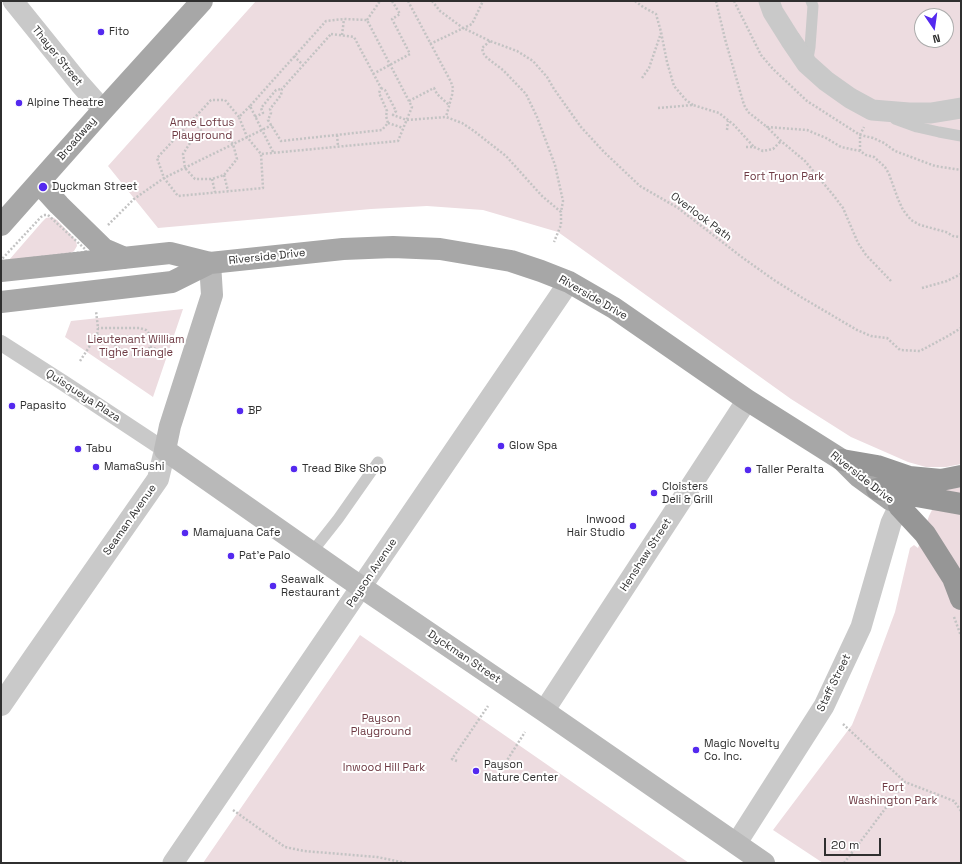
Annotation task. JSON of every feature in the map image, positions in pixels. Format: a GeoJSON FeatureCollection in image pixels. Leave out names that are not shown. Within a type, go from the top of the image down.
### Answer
{"type":"FeatureCollection","features":[{"type":"Feature","properties":{"kind":"highway"},"geometry":{"type":"LineString","coordinates":[[842,460],[877,466],[908,477],[941,480],[961,476]]}},
{"type":"Feature","properties":{"kind":"highway"},"geometry":{"type":"LineString","coordinates":[[877,489],[961,504]]}},
{"type":"Feature","properties":{"kind":"highway"},"geometry":{"type":"LineString","coordinates":[[898,506],[925,534],[953,578],[961,600]]}},
{"type":"Feature","properties":{"kind":"main road","name":"Broadway"},"geometry":{"type":"LineString","coordinates":[[1,225],[102,110],[202,1]]}},
{"type":"Feature","properties":{"kind":"main road"},"geometry":{"type":"LineString","coordinates":[[39,183],[104,249],[125,258]]}},
{"type":"Feature","properties":{"kind":"main road","name":"Riverside Drive"},"geometry":{"type":"LineString","coordinates":[[1,266],[125,258],[170,253],[210,263],[343,249],[393,248],[440,249],[511,261],[569,282],[614,308],[747,400],[842,460],[858,476],[898,506]]}},
{"type":"Feature","properties":{"kind":"main road","name":"Riverside Drive"},"geometry":{"type":"LineString","coordinates":[[1,302],[172,282],[210,263]]}},
{"type":"Feature","properties":{"kind":"main road","name":"Seaman Avenue"},"geometry":{"type":"LineString","coordinates":[[165,450],[170,426],[212,295],[210,263]]}},
{"type":"Feature","properties":{"kind":"main road","name":"Dyckman Street"},"geometry":{"type":"LineString","coordinates":[[165,450],[764,863]]}},
{"type":"Feature","properties":{"kind":"street","name":"Thayer Street"},"geometry":{"type":"LineString","coordinates":[[13,1],[102,110]]}},
{"type":"Feature","properties":{"kind":"street"},"geometry":{"type":"LineString","coordinates":[[769,1],[773,12],[807,64],[826,81],[850,98],[869,117],[909,113],[931,113],[961,108]]}},
{"type":"Feature","properties":{"kind":"street","name":"Payson Avenue"},"geometry":{"type":"LineString","coordinates":[[173,863],[569,282]]}},
{"type":"Feature","properties":{"kind":"street","name":"Quisqueya Plaza"},"geometry":{"type":"LineString","coordinates":[[1,343],[165,450]]}},
{"type":"Feature","properties":{"kind":"street","name":"Henshaw Street"},"geometry":{"type":"LineString","coordinates":[[544,711],[747,400]]}},
{"type":"Feature","properties":{"kind":"street","name":"Seaman Avenue"},"geometry":{"type":"LineString","coordinates":[[1,705],[158,480],[165,450]]}},
{"type":"Feature","properties":{"kind":"street","name":"Staff Street"},"geometry":{"type":"LineString","coordinates":[[736,844],[824,706],[861,627],[891,523],[898,506]]}},
{"type":"Feature","properties":{"kind":"lane"},"geometry":{"type":"LineString","coordinates":[[807,64],[810,47],[813,6],[811,1]]}},
{"type":"Feature","properties":{"kind":"lane"},"geometry":{"type":"LineString","coordinates":[[869,117],[961,136]]}},
{"type":"Feature","properties":{"kind":"lane"},"geometry":{"type":"LineString","coordinates":[[312,552],[338,519],[378,462]]}},
{"type":"Feature","properties":{"kind":"path"},"geometry":{"type":"LineString","coordinates":[[367,20],[380,1]]}},
{"type":"Feature","properties":{"kind":"path"},"geometry":{"type":"LineString","coordinates":[[373,74],[410,54],[392,19],[400,14],[392,1]]}},
{"type":"Feature","properties":{"kind":"path"},"geometry":{"type":"LineString","coordinates":[[408,1],[453,88],[446,117]]}},
{"type":"Feature","properties":{"kind":"path","name":"Overlook Path"},"geometry":{"type":"LineString","coordinates":[[432,1],[440,11],[463,28],[516,51],[533,61],[547,77],[581,127],[604,152],[640,186],[678,208],[743,258],[801,296],[857,330],[871,336],[887,338],[900,350],[920,351],[961,328]]}},
{"type":"Feature","properties":{"kind":"path"},"geometry":{"type":"LineString","coordinates":[[430,44],[472,24],[483,1]]}},
{"type":"Feature","properties":{"kind":"path"},"geometry":{"type":"LineString","coordinates":[[635,1],[656,14],[674,86],[686,100],[693,105]]}},
{"type":"Feature","properties":{"kind":"path"},"geometry":{"type":"LineString","coordinates":[[716,1],[744,105],[748,112],[767,127],[781,142],[805,162],[834,196],[842,208],[858,243],[866,255],[891,280]]}},
{"type":"Feature","properties":{"kind":"path"},"geometry":{"type":"LineString","coordinates":[[239,117],[326,21],[344,19],[367,20]]}},
{"type":"Feature","properties":{"kind":"path"},"geometry":{"type":"LineString","coordinates":[[342,35],[344,19]]}},
{"type":"Feature","properties":{"kind":"path"},"geometry":{"type":"LineString","coordinates":[[261,154],[398,141],[412,107],[367,20]]}},
{"type":"Feature","properties":{"kind":"path"},"geometry":{"type":"LineString","coordinates":[[642,78],[649,68],[661,32]]}},
{"type":"Feature","properties":{"kind":"path"},"geometry":{"type":"LineString","coordinates":[[388,123],[382,130],[281,141],[268,120],[271,113],[270,109],[281,95],[282,89],[331,34],[354,37],[373,74],[381,88],[385,90],[396,111],[393,115],[407,120],[446,117],[462,123],[506,156],[542,196],[561,212]]}},
{"type":"Feature","properties":{"kind":"path"},"geometry":{"type":"LineString","coordinates":[[490,41],[482,48],[483,53],[487,58],[504,70],[526,94],[537,117],[555,165],[563,200],[561,225],[554,242]]}},
{"type":"Feature","properties":{"kind":"path"},"geometry":{"type":"LineString","coordinates":[[294,56],[303,65]]}},
{"type":"Feature","properties":{"kind":"path"},"geometry":{"type":"LineString","coordinates":[[381,88],[379,93],[387,111],[386,116],[388,123]]}},
{"type":"Feature","properties":{"kind":"path"},"geometry":{"type":"LineString","coordinates":[[409,101],[434,88],[437,94],[449,105]]}},
{"type":"Feature","properties":{"kind":"path"},"geometry":{"type":"LineString","coordinates":[[255,117],[264,113],[260,108],[276,90],[282,89]]}},
{"type":"Feature","properties":{"kind":"path"},"geometry":{"type":"LineString","coordinates":[[211,100],[225,100],[239,117],[247,137],[261,154],[263,188],[178,196],[164,178],[158,158],[193,120],[211,100]]}},
{"type":"Feature","properties":{"kind":"path"},"geometry":{"type":"LineString","coordinates":[[658,108],[693,105],[719,112],[734,125],[754,147],[763,151],[773,149],[781,142]]}},
{"type":"Feature","properties":{"kind":"path"},"geometry":{"type":"LineString","coordinates":[[250,106],[273,152]]}},
{"type":"Feature","properties":{"kind":"path"},"geometry":{"type":"LineString","coordinates":[[860,151],[860,135],[869,117]]}},
{"type":"Feature","properties":{"kind":"path"},"geometry":{"type":"LineString","coordinates":[[193,120],[203,133]]}},
{"type":"Feature","properties":{"kind":"path"},"geometry":{"type":"LineString","coordinates":[[727,130],[728,120]]}},
{"type":"Feature","properties":{"kind":"path"},"geometry":{"type":"LineString","coordinates":[[388,123],[403,128]]}},
{"type":"Feature","properties":{"kind":"path"},"geometry":{"type":"LineString","coordinates":[[107,226],[134,199],[164,178],[272,125]]}},
{"type":"Feature","properties":{"kind":"path"},"geometry":{"type":"LineString","coordinates":[[767,127],[807,130],[826,138],[841,147],[860,151],[866,155],[874,157],[885,167],[903,210],[911,220],[924,227],[946,232],[961,238]]}},
{"type":"Feature","properties":{"kind":"path"},"geometry":{"type":"LineString","coordinates":[[183,130],[192,140]]}},
{"type":"Feature","properties":{"kind":"path"},"geometry":{"type":"LineString","coordinates":[[203,133],[221,133],[233,144],[237,159],[224,175],[212,179],[195,180],[185,168],[183,154],[192,140],[203,133]]}},
{"type":"Feature","properties":{"kind":"path"},"geometry":{"type":"LineString","coordinates":[[337,135],[338,146]]}},
{"type":"Feature","properties":{"kind":"path"},"geometry":{"type":"LineString","coordinates":[[746,147],[754,147]]}},
{"type":"Feature","properties":{"kind":"path"},"geometry":{"type":"LineString","coordinates":[[224,175],[228,191]]}},
{"type":"Feature","properties":{"kind":"path"},"geometry":{"type":"LineString","coordinates":[[212,179],[215,192]]}},
{"type":"Feature","properties":{"kind":"path"},"geometry":{"type":"LineString","coordinates":[[1,266],[2,258],[41,217],[48,215],[53,221]]}},
{"type":"Feature","properties":{"kind":"path"},"geometry":{"type":"LineString","coordinates":[[922,288],[947,281],[961,274]]}},
{"type":"Feature","properties":{"kind":"path"},"geometry":{"type":"LineString","coordinates":[[80,361],[97,335],[98,328],[96,311]]}},
{"type":"Feature","properties":{"kind":"path"},"geometry":{"type":"LineString","coordinates":[[97,335],[135,356],[147,352],[152,341],[146,330],[140,328],[98,328]]}},
{"type":"Feature","properties":{"kind":"path"},"geometry":{"type":"LineString","coordinates":[[150,347],[175,355]]}},
{"type":"Feature","properties":{"kind":"path"},"geometry":{"type":"LineString","coordinates":[[457,761],[452,759],[488,706]]}},
{"type":"Feature","properties":{"kind":"path"},"geometry":{"type":"LineString","coordinates":[[843,724],[905,782],[954,801],[961,811]]}},
{"type":"Feature","properties":{"kind":"path"},"geometry":{"type":"LineString","coordinates":[[499,773],[525,732]]}},
{"type":"Feature","properties":{"kind":"path"},"geometry":{"type":"LineString","coordinates":[[844,863],[905,782]]}},
{"type":"Feature","properties":{"kind":"path"},"geometry":{"type":"LineString","coordinates":[[232,810],[286,847],[304,851],[377,857],[406,863]]}},
{"type":"Feature","properties":{"kind":"green space","name":"Fort Tryon Park"},"geometry":{"type":"Polygon","coordinates":[[[256,1],[961,1],[961,464],[946,467],[926,467],[908,462],[851,437],[791,399],[558,232],[483,210],[427,206],[371,209],[158,228],[108,166],[256,1]]]}},
{"type":"Feature","properties":{"kind":"green space"},"geometry":{"type":"Polygon","coordinates":[[[52,217],[57,220],[76,240],[77,246],[74,251],[69,254],[9,260],[46,218],[52,217]]]}},
{"type":"Feature","properties":{"kind":"green space","name":"Lieutenant William Tighe Triangle"},"geometry":{"type":"Polygon","coordinates":[[[183,309],[153,397],[65,337],[71,321],[183,309]]]}},
{"type":"Feature","properties":{"kind":"green space","name":"Fort Washington Park"},"geometry":{"type":"Polygon","coordinates":[[[961,487],[961,863],[823,863],[773,830],[852,725],[895,612],[910,548],[914,545],[918,548],[929,516],[942,490],[961,487]]]}},
{"type":"Feature","properties":{"kind":"green space","name":"Inwood Hill Park"},"geometry":{"type":"Polygon","coordinates":[[[360,635],[689,863],[203,863],[360,635]]]}},
{"type":"Feature","properties":{"kind":"place","name":"Fito"},"geometry":{"type":"Point","coordinates":[101,32]}},
{"type":"Feature","properties":{"kind":"place","name":"Alpine Theatre"},"geometry":{"type":"Point","coordinates":[19,103]}},
{"type":"Feature","properties":{"kind":"place","name":"Dyckman Street"},"geometry":{"type":"Point","coordinates":[43,187]}},
{"type":"Feature","properties":{"kind":"place","name":"Papasito"},"geometry":{"type":"Point","coordinates":[12,406]}},
{"type":"Feature","properties":{"kind":"place","name":"BP"},"geometry":{"type":"Point","coordinates":[240,411]}},
{"type":"Feature","properties":{"kind":"place","name":"Glow Spa"},"geometry":{"type":"Point","coordinates":[501,446]}},
{"type":"Feature","properties":{"kind":"place","name":"Tabu"},"geometry":{"type":"Point","coordinates":[78,449]}},
{"type":"Feature","properties":{"kind":"place","name":"MamaSushi"},"geometry":{"type":"Point","coordinates":[96,467]}},
{"type":"Feature","properties":{"kind":"place","name":"Tread Bike Shop"},"geometry":{"type":"Point","coordinates":[294,469]}},
{"type":"Feature","properties":{"kind":"place","name":"Taller Peralta"},"geometry":{"type":"Point","coordinates":[748,470]}},
{"type":"Feature","properties":{"kind":"place","name":"Cloisters Deli & Grill"},"geometry":{"type":"Point","coordinates":[654,493]}},
{"type":"Feature","properties":{"kind":"place","name":"Inwood Hair Studio"},"geometry":{"type":"Point","coordinates":[633,526]}},
{"type":"Feature","properties":{"kind":"place","name":"Mamajuana Cafe"},"geometry":{"type":"Point","coordinates":[185,533]}},
{"type":"Feature","properties":{"kind":"place","name":"Pat'e Palo"},"geometry":{"type":"Point","coordinates":[231,556]}},
{"type":"Feature","properties":{"kind":"place","name":"Seawalk Restaurant"},"geometry":{"type":"Point","coordinates":[273,586]}},
{"type":"Feature","properties":{"kind":"place","name":"Magic Novelty Co. Inc."},"geometry":{"type":"Point","coordinates":[696,750]}},
{"type":"Feature","properties":{"kind":"place","name":"Payson Nature Center"},"geometry":{"type":"Point","coordinates":[476,771]}},
{"type":"Feature","properties":{"kind":"park label","name":"Anne Loftus Playground"},"geometry":{"type":"Point","coordinates":[202,129]}},
{"type":"Feature","properties":{"kind":"park label","name":"Payson Playground"},"geometry":{"type":"Point","coordinates":[381,725]}}]}
